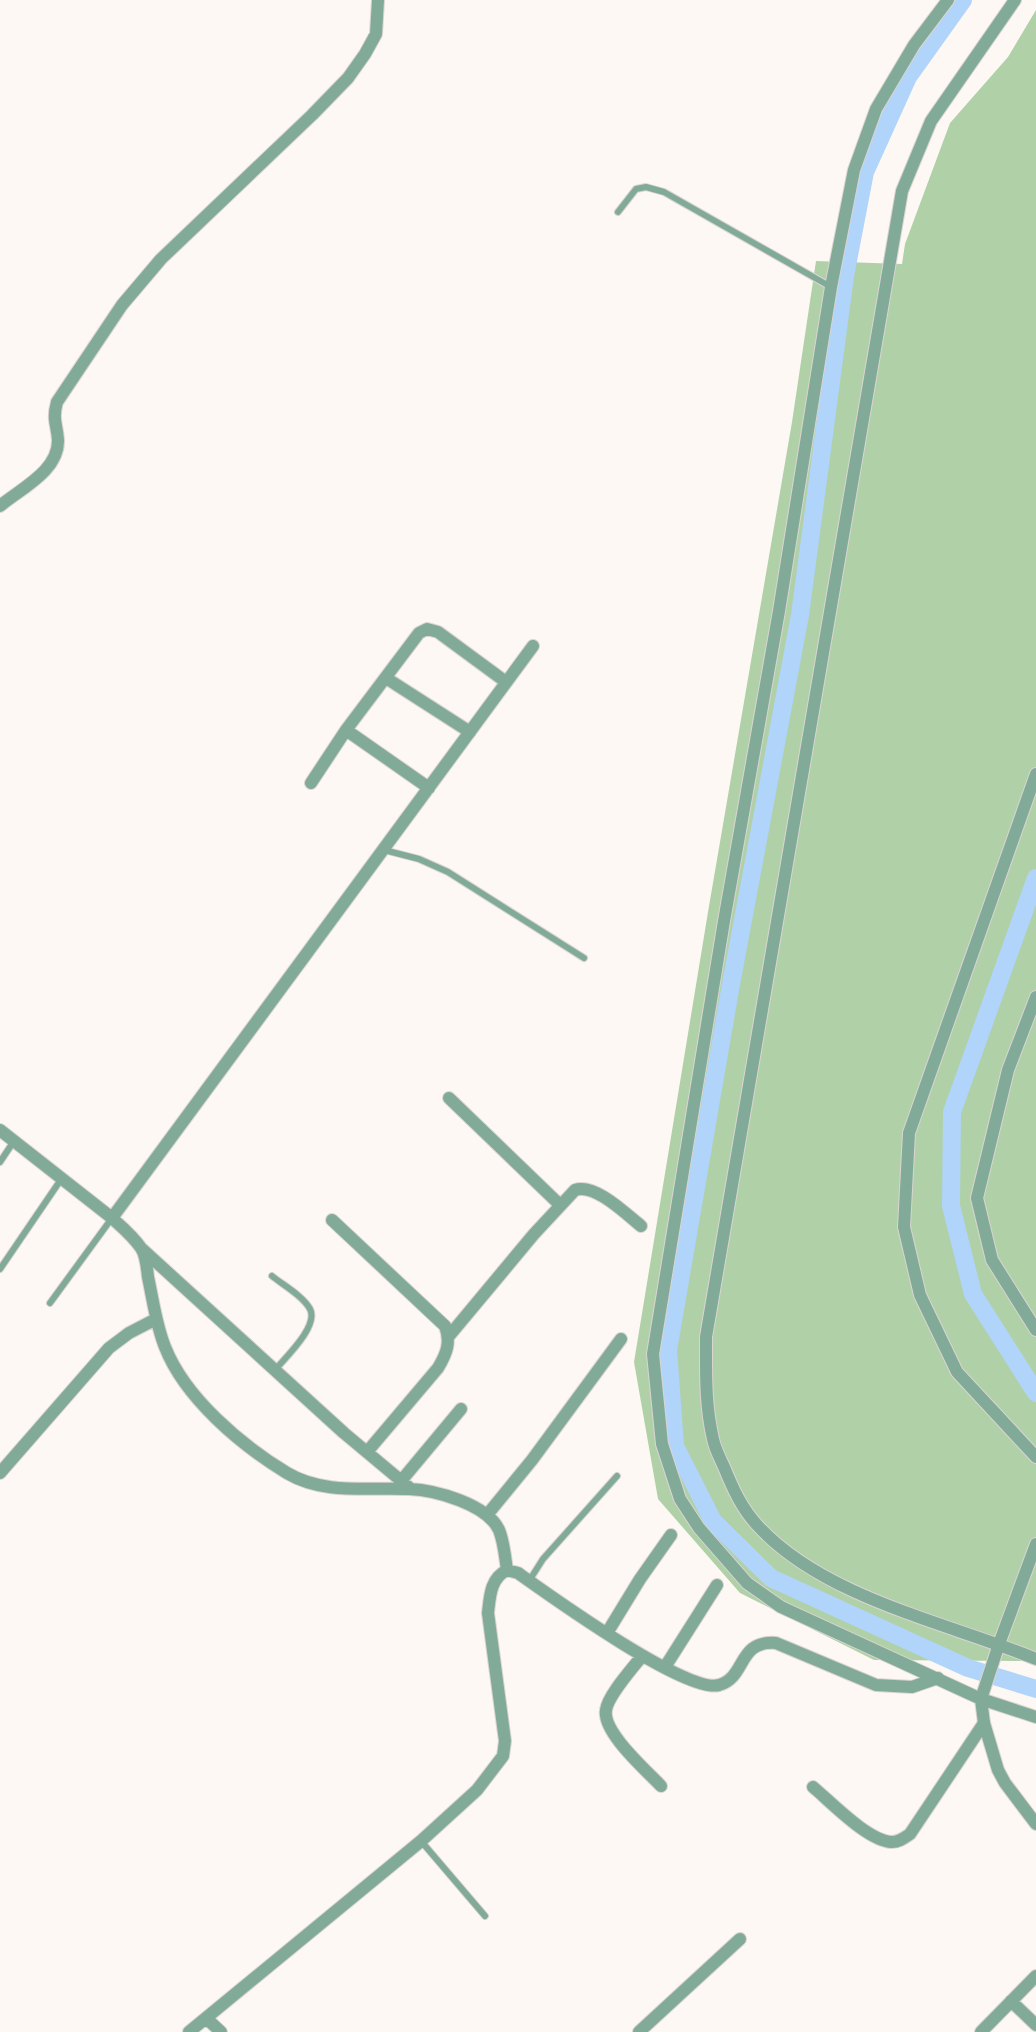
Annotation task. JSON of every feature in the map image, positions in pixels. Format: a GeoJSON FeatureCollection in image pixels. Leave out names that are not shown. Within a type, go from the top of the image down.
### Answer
{"type":"FeatureCollection","features":[{"type":"Feature","properties":{"kind":"street"},"geometry":{"type":"LineString","coordinates":[[0,506],[32,482],[50,464],[56,454],[58,440],[53,416],[57,402],[122,305],[161,259],[312,116],[348,78],[376,34],[378,0]]}},
{"type":"Feature","properties":{"kind":"street"},"geometry":{"type":"LineString","coordinates":[[948,0],[914,45],[876,110],[854,170],[831,287],[779,611],[724,920],[653,1354],[662,1444],[680,1499],[711,1542],[747,1583],[781,1607],[938,1678],[983,1694],[1036,1717]]}},
{"type":"Feature","properties":{"kind":"street"},"geometry":{"type":"LineString","coordinates":[[1015,0],[931,121],[902,191],[706,1337],[705,1393],[713,1440],[736,1496],[757,1526],[788,1553],[811,1570],[907,1613],[998,1648],[1036,1659]]}},
{"type":"Feature","properties":{"kind":"street"},"geometry":{"type":"LineString","coordinates":[[311,783],[346,730],[386,678],[412,640],[427,629],[438,632],[506,682]]}},
{"type":"Feature","properties":{"kind":"street"},"geometry":{"type":"LineString","coordinates":[[112,1218],[533,646]]}},
{"type":"Feature","properties":{"kind":"street"},"geometry":{"type":"LineString","coordinates":[[386,678],[470,732]]}},
{"type":"Feature","properties":{"kind":"street"},"geometry":{"type":"LineString","coordinates":[[346,730],[429,788]]}},
{"type":"Feature","properties":{"kind":"street"},"geometry":{"type":"LineString","coordinates":[[1036,774],[909,1132],[904,1226],[920,1295],[958,1372],[1036,1457]]}},
{"type":"Feature","properties":{"kind":"street"},"geometry":{"type":"LineString","coordinates":[[1036,997],[1008,1070],[977,1198],[992,1260],[1036,1330]]}},
{"type":"Feature","properties":{"kind":"street"},"geometry":{"type":"LineString","coordinates":[[449,1098],[560,1204]]}},
{"type":"Feature","properties":{"kind":"street"},"geometry":{"type":"LineString","coordinates":[[0,1130],[128,1231],[142,1249],[275,1370],[406,1485]]}},
{"type":"Feature","properties":{"kind":"street"},"geometry":{"type":"LineString","coordinates":[[367,1452],[438,1368],[445,1357],[449,1336],[560,1204],[575,1190],[581,1188],[588,1189],[606,1198],[641,1226]]}},
{"type":"Feature","properties":{"kind":"street"},"geometry":{"type":"LineString","coordinates":[[332,1220],[445,1326],[449,1336]]}},
{"type":"Feature","properties":{"kind":"street"},"geometry":{"type":"LineString","coordinates":[[142,1249],[156,1319],[165,1348],[187,1384],[224,1426],[259,1456],[290,1475],[328,1487],[360,1490],[406,1485],[470,1503],[487,1515],[498,1528],[504,1547],[507,1570]]}},
{"type":"Feature","properties":{"kind":"street"},"geometry":{"type":"LineString","coordinates":[[0,1474],[109,1348],[129,1333],[156,1319]]}},
{"type":"Feature","properties":{"kind":"street"},"geometry":{"type":"LineString","coordinates":[[487,1515],[532,1460],[621,1339]]}},
{"type":"Feature","properties":{"kind":"street"},"geometry":{"type":"LineString","coordinates":[[406,1485],[461,1409]]}},
{"type":"Feature","properties":{"kind":"street"},"geometry":{"type":"LineString","coordinates":[[607,1633],[640,1578],[671,1535]]}},
{"type":"Feature","properties":{"kind":"street"},"geometry":{"type":"LineString","coordinates":[[1036,1544],[983,1694],[984,1723],[998,1770],[1005,1783],[1036,1824]]}},
{"type":"Feature","properties":{"kind":"street"},"geometry":{"type":"LineString","coordinates":[[189,2032],[421,1841],[477,1790],[503,1756],[505,1741],[488,1613],[490,1593],[497,1576],[507,1570],[518,1573],[642,1656],[697,1683],[709,1686],[720,1685],[730,1679],[754,1646],[763,1642],[776,1643],[876,1685],[912,1687],[938,1678]]}},
{"type":"Feature","properties":{"kind":"street"},"geometry":{"type":"LineString","coordinates":[[665,1667],[716,1585]]}},
{"type":"Feature","properties":{"kind":"street"},"geometry":{"type":"LineString","coordinates":[[642,1656],[611,1699],[606,1709],[606,1720],[612,1732],[661,1786]]}},
{"type":"Feature","properties":{"kind":"street"},"geometry":{"type":"LineString","coordinates":[[813,1787],[879,1839],[893,1842],[902,1840],[910,1834],[984,1723]]}},
{"type":"Feature","properties":{"kind":"street"},"geometry":{"type":"LineString","coordinates":[[639,2032],[740,1939]]}},
{"type":"Feature","properties":{"kind":"street"},"geometry":{"type":"LineString","coordinates":[[981,2032],[1036,1976]]}},
{"type":"Feature","properties":{"kind":"street"},"geometry":{"type":"LineString","coordinates":[[1011,2001],[1036,2025]]}},
{"type":"Feature","properties":{"kind":"street"},"geometry":{"type":"LineString","coordinates":[[206,2018],[220,2032]]}},
{"type":"Feature","properties":{"kind":"lane"},"geometry":{"type":"LineString","coordinates":[[618,212],[636,189],[646,187],[664,192],[831,287]]}},
{"type":"Feature","properties":{"kind":"lane"},"geometry":{"type":"LineString","coordinates":[[384,850],[419,858],[448,872],[584,958]]}},
{"type":"Feature","properties":{"kind":"lane"},"geometry":{"type":"LineString","coordinates":[[0,1162],[14,1141]]}},
{"type":"Feature","properties":{"kind":"lane"},"geometry":{"type":"LineString","coordinates":[[0,1269],[62,1178]]}},
{"type":"Feature","properties":{"kind":"lane"},"geometry":{"type":"LineString","coordinates":[[50,1303],[112,1218]]}},
{"type":"Feature","properties":{"kind":"lane"},"geometry":{"type":"LineString","coordinates":[[272,1276],[301,1299],[310,1309],[312,1319],[306,1332],[275,1370]]}},
{"type":"Feature","properties":{"kind":"lane"},"geometry":{"type":"LineString","coordinates":[[529,1581],[543,1559],[617,1476]]}},
{"type":"Feature","properties":{"kind":"lane"},"geometry":{"type":"LineString","coordinates":[[421,1841],[485,1916]]}},
{"type":"Feature","properties":{"kind":"green space"},"geometry":{"type":"Polygon","coordinates":[[[1036,10],[1036,1661],[874,1660],[740,1593],[658,1499],[634,1362],[708,912],[792,422],[816,261],[902,264],[905,244],[950,123],[1008,57],[1036,10]]]}},
{"type":"Feature","properties":{"kind":"waterway"},"geometry":{"type":"LineString","coordinates":[[963,0],[908,77],[865,172],[845,276],[800,615],[731,984],[668,1350],[675,1446],[713,1521],[771,1578],[968,1668],[1036,1689]]}},
{"type":"Feature","properties":{"kind":"waterway"},"geometry":{"type":"LineString","coordinates":[[1036,878],[952,1112],[951,1206],[973,1294],[1036,1393]]}}]}
